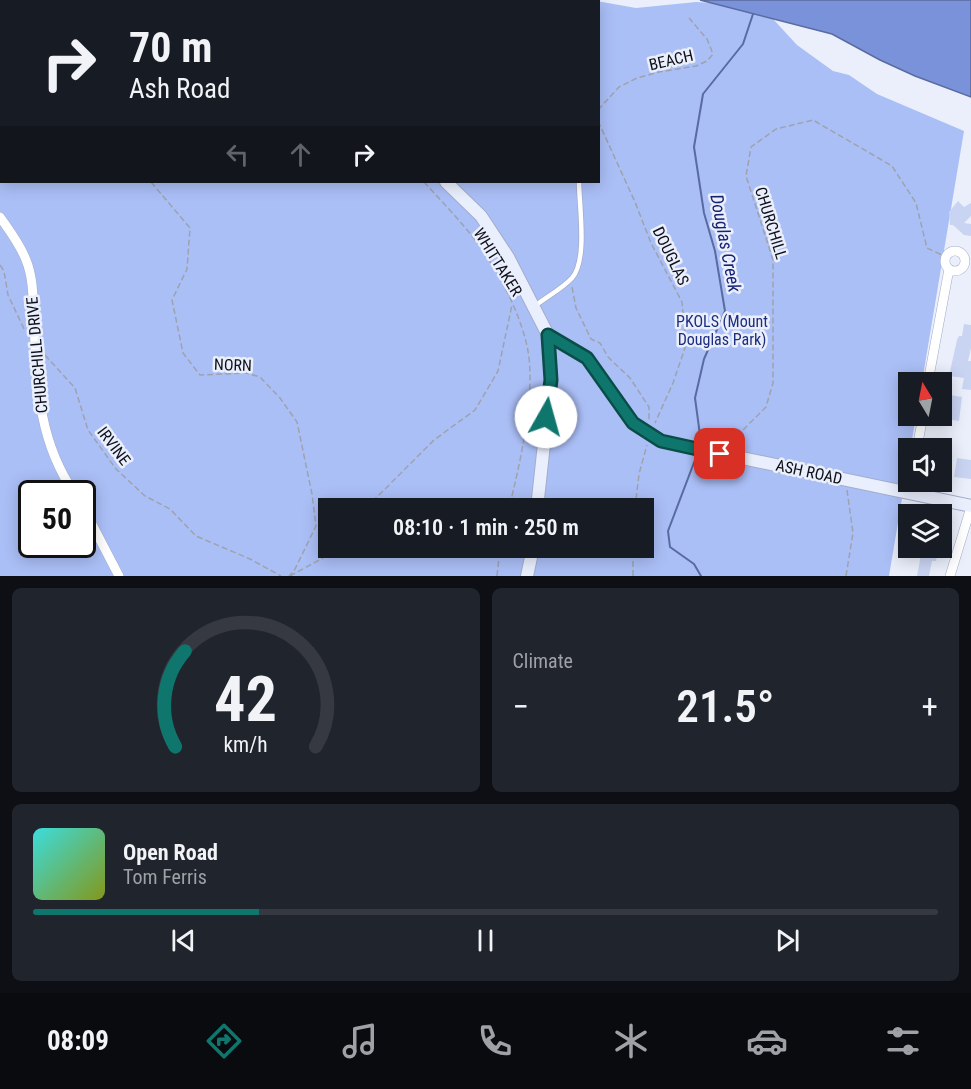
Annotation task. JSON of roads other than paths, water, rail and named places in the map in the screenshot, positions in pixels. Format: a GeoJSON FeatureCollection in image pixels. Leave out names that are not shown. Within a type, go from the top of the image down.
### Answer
{"type":"FeatureCollection","features":[{"type":"Feature","properties":{"kind":"main road"},"geometry":{"type":"LineString","coordinates":[[447,183],[481,216],[508,257],[548,335],[551,380],[538,498]]}},
{"type":"Feature","properties":{"kind":"main road","name":"ASH ROAD"},"geometry":{"type":"LineString","coordinates":[[548,335],[587,358],[633,423],[661,441],[849,481],[898,486]]}},
{"type":"Feature","properties":{"kind":"main road","name":"ASH ROAD"},"geometry":{"type":"LineString","coordinates":[[926,492],[971,506]]}},
{"type":"Feature","properties":{"kind":"main road"},"geometry":{"type":"LineString","coordinates":[[527,576],[531,558]]}},
{"type":"Feature","properties":{"kind":"street","name":"CHURCHILL DRIVE"},"geometry":{"type":"LineString","coordinates":[[0,217],[27,261],[33,292],[38,395],[45,429],[65,480]]}},
{"type":"Feature","properties":{"kind":"street"},"geometry":{"type":"LineString","coordinates":[[930,372],[949,269],[945,263],[946,257],[951,252],[957,251],[965,258],[965,264],[961,270],[955,272],[949,269]]}},
{"type":"Feature","properties":{"kind":"street"},"geometry":{"type":"LineString","coordinates":[[950,576],[971,506]]}},
{"type":"Feature","properties":{"kind":"street"},"geometry":{"type":"LineString","coordinates":[[96,532],[119,576]]}},
{"type":"Feature","properties":{"kind":"lane"},"geometry":{"type":"LineString","coordinates":[[535,306],[571,279],[578,269],[582,233],[579,183]]}},
{"type":"Feature","properties":{"kind":"waterway","name":"Douglas Creek"},"geometry":{"type":"LineString","coordinates":[[699,443],[695,398],[704,359],[725,311],[715,251],[704,213],[694,147],[703,94],[743,44],[753,14]]}},
{"type":"Feature","properties":{"kind":"waterway","name":"Douglas Creek"},"geometry":{"type":"LineString","coordinates":[[698,452],[668,531],[670,547],[694,564],[701,576]]}},
{"type":"Feature","properties":{"kind":"park label","name":"PKOLS (Mount Douglas Park)"},"geometry":{"type":"Point","coordinates":[722,330]}}]}
